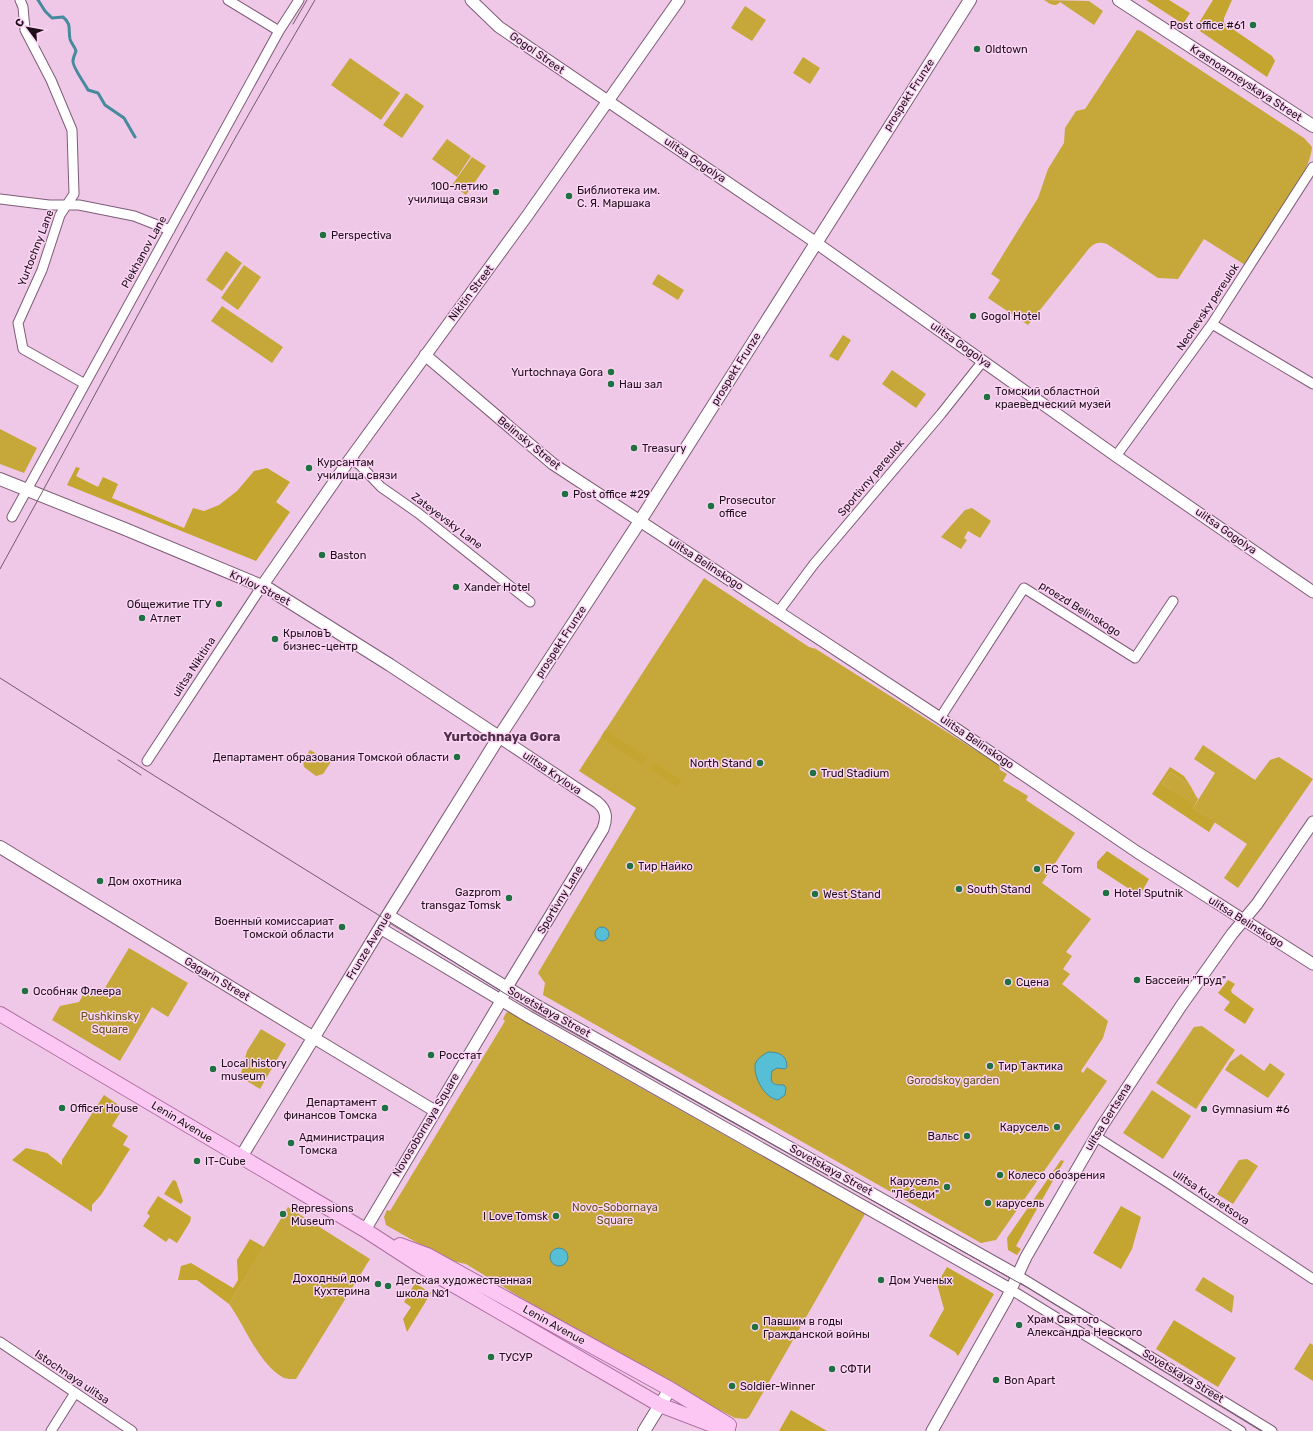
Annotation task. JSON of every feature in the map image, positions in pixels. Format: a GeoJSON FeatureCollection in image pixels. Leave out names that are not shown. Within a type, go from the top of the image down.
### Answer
{"type":"FeatureCollection","features":[{"type":"Feature","properties":{"kind":"main road","name":"prospekt Frunze"},"geometry":{"type":"LineString","coordinates":[[499,737],[640,521],[815,242],[970,0]]}},
{"type":"Feature","properties":{"kind":"main road","name":"Krasnoarmeyskaya Street"},"geometry":{"type":"LineString","coordinates":[[1119,0],[1313,126]]}},
{"type":"Feature","properties":{"kind":"main road","name":"Krylov Street"},"geometry":{"type":"LineString","coordinates":[[0,479],[262,586],[390,665],[499,737]]}},
{"type":"Feature","properties":{"kind":"main road","name":"Frunze Avenue"},"geometry":{"type":"LineString","coordinates":[[241,1157],[380,928],[499,737]]}},
{"type":"Feature","properties":{"kind":"main road","name":"Gagarin Street"},"geometry":{"type":"LineString","coordinates":[[0,847],[314,1038]]}},
{"type":"Feature","properties":{"kind":"main road","name":"Lenin Avenue"},"geometry":{"type":"LineString","coordinates":[[0,1014],[365,1230],[419,1265],[660,1405],[728,1431]]}},
{"type":"Feature","properties":{"kind":"main road","name":"Lenin Avenue"},"geometry":{"type":"LineString","coordinates":[[365,1230],[426,1256],[670,1389],[707,1410],[737,1431]]}},
{"type":"Feature","properties":{"kind":"main road"},"geometry":{"type":"LineString","coordinates":[[644,1431],[670,1389]]}},
{"type":"Feature","properties":{"kind":"street","name":"Yurtochny Lane"},"geometry":{"type":"LineString","coordinates":[[20,0],[23,8],[25,30],[51,80],[72,130],[74,194],[60,215],[42,270],[18,323],[23,349],[85,384]]}},
{"type":"Feature","properties":{"kind":"street"},"geometry":{"type":"LineString","coordinates":[[228,0],[279,31]]}},
{"type":"Feature","properties":{"kind":"street","name":"Plekhanov Lane"},"geometry":{"type":"LineString","coordinates":[[12,517],[279,31],[299,0]]}},
{"type":"Feature","properties":{"kind":"street","name":"Gogol Street"},"geometry":{"type":"LineString","coordinates":[[471,0],[499,27],[607,101]]}},
{"type":"Feature","properties":{"kind":"street","name":"Nikitin Street"},"geometry":{"type":"LineString","coordinates":[[262,586],[350,459],[523,221],[679,0]]}},
{"type":"Feature","properties":{"kind":"street","name":"ulitsa Gogolya"},"geometry":{"type":"LineString","coordinates":[[607,101],[815,242],[1116,456],[1313,592]]}},
{"type":"Feature","properties":{"kind":"street","name":"Nechevsky pereulok"},"geometry":{"type":"LineString","coordinates":[[1116,456],[1212,324],[1313,167]]}},
{"type":"Feature","properties":{"kind":"street"},"geometry":{"type":"LineString","coordinates":[[0,199],[49,205],[68,204],[134,216],[170,230]]}},
{"type":"Feature","properties":{"kind":"street"},"geometry":{"type":"LineString","coordinates":[[1212,324],[1313,384]]}},
{"type":"Feature","properties":{"kind":"street","name":"Belinsky Street"},"geometry":{"type":"LineString","coordinates":[[425,355],[542,455],[640,521]]}},
{"type":"Feature","properties":{"kind":"street","name":"Sportivny pereulok"},"geometry":{"type":"LineString","coordinates":[[779,611],[814,564],[946,408],[983,361]]}},
{"type":"Feature","properties":{"kind":"street","name":"Zateyevsky Lane"},"geometry":{"type":"LineString","coordinates":[[350,459],[360,465],[381,487],[418,513],[530,602]]}},
{"type":"Feature","properties":{"kind":"street","name":"ulitsa Belinskogo"},"geometry":{"type":"LineString","coordinates":[[640,521],[940,718],[1137,852],[1313,964]]}},
{"type":"Feature","properties":{"kind":"street","name":"ulitsa Nikitina"},"geometry":{"type":"LineString","coordinates":[[147,761],[262,586]]}},
{"type":"Feature","properties":{"kind":"street","name":"proezd Belinskogo"},"geometry":{"type":"LineString","coordinates":[[940,718],[1024,588],[1135,658],[1173,601]]}},
{"type":"Feature","properties":{"kind":"street","name":"ulitsa Krylova"},"geometry":{"type":"LineString","coordinates":[[499,737],[597,802],[604,810]]}},
{"type":"Feature","properties":{"kind":"street","name":"Sportivny Lane"},"geometry":{"type":"LineString","coordinates":[[501,1001],[506,988],[603,829],[606,822],[604,810]]}},
{"type":"Feature","properties":{"kind":"street","name":"ulitsa Gertsena"},"geometry":{"type":"LineString","coordinates":[[932,1431],[1095,1136],[1181,1006],[1232,934],[1257,904],[1313,822]]}},
{"type":"Feature","properties":{"kind":"street","name":"Sovetskaya Street"},"geometry":{"type":"LineString","coordinates":[[388,915],[506,988],[1017,1275],[1272,1431]]}},
{"type":"Feature","properties":{"kind":"street","name":"Sovetskaya Street"},"geometry":{"type":"LineString","coordinates":[[380,928],[501,1001],[1010,1290],[1241,1431]]}},
{"type":"Feature","properties":{"kind":"street","name":"Novosobornaya Square"},"geometry":{"type":"LineString","coordinates":[[365,1230],[501,1001]]}},
{"type":"Feature","properties":{"kind":"street","name":"Gagarin Street"},"geometry":{"type":"LineString","coordinates":[[314,1038],[435,1111]]}},
{"type":"Feature","properties":{"kind":"street","name":"ulitsa Kuznetsova"},"geometry":{"type":"LineString","coordinates":[[1095,1136],[1177,1188],[1313,1279]]}},
{"type":"Feature","properties":{"kind":"street","name":"Istochnaya ulitsa"},"geometry":{"type":"LineString","coordinates":[[0,1342],[132,1431]]}},
{"type":"Feature","properties":{"kind":"street"},"geometry":{"type":"LineString","coordinates":[[51,1431],[75,1393]]}},
{"type":"Feature","properties":{"kind":"green space"},"geometry":{"type":"Polygon","coordinates":[[[1044,0],[1089,1],[1103,11],[1094,25],[1060,2],[1054,5],[1044,0]]]}},
{"type":"Feature","properties":{"kind":"green space"},"geometry":{"type":"Polygon","coordinates":[[[745,6],[766,20],[752,41],[731,28],[745,6]]]}},
{"type":"Feature","properties":{"kind":"green space"},"geometry":{"type":"Polygon","coordinates":[[[1137,30],[1141,31],[1304,138],[1312,147],[1309,160],[1295,190],[1274,224],[1245,265],[1204,239],[1178,279],[1158,278],[1107,244],[1098,243],[1093,245],[1087,251],[1028,325],[988,298],[1000,280],[991,274],[1038,198],[1048,169],[1064,143],[1065,128],[1076,111],[1085,109],[1137,30]]]}},
{"type":"Feature","properties":{"kind":"green space"},"geometry":{"type":"Polygon","coordinates":[[[803,57],[820,68],[810,84],[793,73],[803,57]]]}},
{"type":"Feature","properties":{"kind":"green space"},"geometry":{"type":"Polygon","coordinates":[[[350,58],[400,93],[381,120],[331,85],[350,58]]]}},
{"type":"Feature","properties":{"kind":"green space"},"geometry":{"type":"Polygon","coordinates":[[[406,93],[424,106],[402,138],[383,125],[406,93]]]}},
{"type":"Feature","properties":{"kind":"green space"},"geometry":{"type":"Polygon","coordinates":[[[447,139],[471,156],[457,177],[432,159],[447,139]]]}},
{"type":"Feature","properties":{"kind":"green space"},"geometry":{"type":"Polygon","coordinates":[[[472,157],[486,166],[466,195],[452,185],[472,157]]]}},
{"type":"Feature","properties":{"kind":"green space"},"geometry":{"type":"Polygon","coordinates":[[[226,251],[242,263],[222,291],[206,280],[226,251]]]}},
{"type":"Feature","properties":{"kind":"green space"},"geometry":{"type":"Polygon","coordinates":[[[244,265],[261,277],[238,310],[221,298],[244,265]]]}},
{"type":"Feature","properties":{"kind":"green space"},"geometry":{"type":"Polygon","coordinates":[[[658,274],[684,290],[678,300],[652,284],[658,274]]]}},
{"type":"Feature","properties":{"kind":"green space"},"geometry":{"type":"Polygon","coordinates":[[[222,306],[283,347],[272,363],[211,321],[222,306]]]}},
{"type":"Feature","properties":{"kind":"green space"},"geometry":{"type":"Polygon","coordinates":[[[843,335],[851,340],[838,361],[829,356],[843,335]]]}},
{"type":"Feature","properties":{"kind":"green space"},"geometry":{"type":"Polygon","coordinates":[[[892,370],[926,394],[916,408],[882,384],[892,370]]]}},
{"type":"Feature","properties":{"kind":"green space"},"geometry":{"type":"Polygon","coordinates":[[[0,429],[37,448],[24,473],[0,464],[0,429]]]}},
{"type":"Feature","properties":{"kind":"green space"},"geometry":{"type":"Polygon","coordinates":[[[972,508],[991,521],[980,538],[968,531],[964,538],[967,540],[961,549],[941,537],[965,510],[972,508]]]}},
{"type":"Feature","properties":{"kind":"green space","name":"Gorodskoy garden"},"geometry":{"type":"Polygon","coordinates":[[[704,578],[809,647],[816,649],[999,765],[1000,770],[1007,774],[1003,781],[1028,796],[1026,800],[1075,833],[1042,883],[1091,919],[1066,952],[1072,956],[1063,969],[1070,974],[1062,984],[1108,1021],[1103,1038],[1081,1071],[1083,1073],[1087,1067],[1107,1081],[996,1240],[981,1243],[543,995],[545,983],[538,973],[636,808],[579,771],[704,578]]]}},
{"type":"Feature","properties":{"kind":"green space"},"geometry":{"type":"Polygon","coordinates":[[[1203,745],[1255,780],[1270,760],[1279,757],[1313,779],[1238,888],[1224,878],[1247,844],[1193,808],[1215,773],[1194,759],[1203,745]]]}},
{"type":"Feature","properties":{"kind":"green space"},"geometry":{"type":"Polygon","coordinates":[[[310,750],[331,762],[323,774],[316,776],[304,767],[303,761],[310,750]]]}},
{"type":"Feature","properties":{"kind":"green space"},"geometry":{"type":"Polygon","coordinates":[[[1170,772],[1190,785],[1196,796],[1191,804],[1162,784],[1170,772]]]}},
{"type":"Feature","properties":{"kind":"green space","name":"Pushkinsky Square"},"geometry":{"type":"Polygon","coordinates":[[[129,948],[188,983],[168,1017],[152,1007],[120,1061],[52,1020],[60,1006],[79,1002],[87,988],[100,996],[129,948]]]}},
{"type":"Feature","properties":{"kind":"green space","name":"Novo-Sobornaya Square"},"geometry":{"type":"Polygon","coordinates":[[[510,1011],[531,1022],[531,1026],[865,1214],[749,1417],[746,1419],[735,1418],[710,1405],[542,1313],[533,1305],[466,1264],[447,1260],[386,1225],[384,1217],[387,1210],[390,1211],[505,1021],[503,1019],[506,1013],[510,1011]]]}},
{"type":"Feature","properties":{"kind":"green space"},"geometry":{"type":"Polygon","coordinates":[[[1202,1026],[1235,1050],[1196,1109],[1156,1083],[1194,1027],[1202,1026]]]}},
{"type":"Feature","properties":{"kind":"green space"},"geometry":{"type":"Polygon","coordinates":[[[261,1029],[286,1044],[260,1089],[240,1077],[247,1051],[261,1029]]]}},
{"type":"Feature","properties":{"kind":"green space"},"geometry":{"type":"Polygon","coordinates":[[[1241,1054],[1264,1071],[1270,1063],[1285,1074],[1268,1098],[1225,1070],[1230,1062],[1241,1054]]]}},
{"type":"Feature","properties":{"kind":"green space"},"geometry":{"type":"Polygon","coordinates":[[[1152,1090],[1191,1116],[1163,1159],[1123,1133],[1152,1090]]]}},
{"type":"Feature","properties":{"kind":"green space"},"geometry":{"type":"Polygon","coordinates":[[[1247,1159],[1258,1166],[1233,1204],[1217,1194],[1239,1160],[1247,1159]]]}},
{"type":"Feature","properties":{"kind":"green space"},"geometry":{"type":"Polygon","coordinates":[[[288,1207],[370,1259],[296,1379],[284,1378],[267,1364],[229,1304],[288,1207]]]}},
{"type":"Feature","properties":{"kind":"green space"},"geometry":{"type":"Polygon","coordinates":[[[1203,1277],[1234,1296],[1232,1313],[1195,1290],[1203,1277]]]}},
{"type":"Feature","properties":{"kind":"green space"},"geometry":{"type":"Polygon","coordinates":[[[1310,1343],[1313,1345],[1313,1381],[1294,1369],[1310,1343]]]}},
{"type":"Feature","properties":{"kind":"shaded area"},"geometry":{"type":"Polygon","coordinates":[[[1146,0],[1169,0],[1190,13],[1183,24],[1146,0]]]}},
{"type":"Feature","properties":{"kind":"shaded area"},"geometry":{"type":"Polygon","coordinates":[[[1213,0],[1232,0],[1224,18],[1224,23],[1272,56],[1275,61],[1267,77],[1197,29],[1197,26],[1213,0]]]}},
{"type":"Feature","properties":{"kind":"shaded area"},"geometry":{"type":"Polygon","coordinates":[[[76,467],[80,468],[76,476],[98,487],[103,477],[118,484],[112,498],[184,528],[193,508],[204,511],[219,505],[237,491],[254,471],[267,468],[290,482],[276,502],[290,512],[256,561],[67,485],[76,467]]]}},
{"type":"Feature","properties":{"kind":"shaded area"},"geometry":{"type":"Polygon","coordinates":[[[605,730],[647,757],[642,764],[601,737],[605,730]]]}},
{"type":"Feature","properties":{"kind":"shaded area"},"geometry":{"type":"Polygon","coordinates":[[[654,762],[681,780],[677,787],[650,769],[654,762]]]}},
{"type":"Feature","properties":{"kind":"shaded area"},"geometry":{"type":"Polygon","coordinates":[[[1170,767],[1184,776],[1190,785],[1170,772],[1162,784],[1191,803],[1196,796],[1198,799],[1193,808],[1215,822],[1209,832],[1152,794],[1170,767]]]}},
{"type":"Feature","properties":{"kind":"shaded area"},"geometry":{"type":"Polygon","coordinates":[[[1107,851],[1149,879],[1141,893],[1134,892],[1097,868],[1097,862],[1107,851]]]}},
{"type":"Feature","properties":{"kind":"shaded area"},"geometry":{"type":"Polygon","coordinates":[[[1228,980],[1235,984],[1231,990],[1232,993],[1254,1009],[1245,1024],[1224,1010],[1230,1002],[1218,993],[1228,980]]]}},
{"type":"Feature","properties":{"kind":"shaded area"},"geometry":{"type":"Polygon","coordinates":[[[104,1095],[123,1108],[112,1126],[128,1136],[123,1145],[130,1149],[101,1195],[92,1205],[92,1212],[12,1160],[26,1148],[47,1153],[62,1165],[62,1160],[104,1095]]]}},
{"type":"Feature","properties":{"kind":"shaded area"},"geometry":{"type":"Polygon","coordinates":[[[1061,1160],[1064,1161],[1016,1246],[1021,1249],[1017,1255],[1008,1250],[1007,1238],[1061,1160]]]}},
{"type":"Feature","properties":{"kind":"shaded area"},"geometry":{"type":"Polygon","coordinates":[[[173,1180],[176,1181],[183,1201],[181,1204],[164,1194],[173,1180]]]}},
{"type":"Feature","properties":{"kind":"shaded area"},"geometry":{"type":"Polygon","coordinates":[[[158,1196],[191,1217],[190,1222],[177,1243],[169,1238],[166,1242],[143,1226],[150,1216],[147,1213],[158,1196]]]}},
{"type":"Feature","properties":{"kind":"shaded area"},"geometry":{"type":"Polygon","coordinates":[[[1121,1206],[1141,1217],[1132,1249],[1121,1269],[1093,1253],[1121,1206]]]}},
{"type":"Feature","properties":{"kind":"shaded area"},"geometry":{"type":"Polygon","coordinates":[[[250,1239],[264,1247],[229,1304],[197,1280],[178,1280],[181,1266],[191,1263],[233,1288],[238,1280],[237,1260],[250,1239]]]}},
{"type":"Feature","properties":{"kind":"shaded area"},"geometry":{"type":"Polygon","coordinates":[[[947,1267],[994,1294],[958,1356],[955,1352],[929,1336],[944,1309],[937,1284],[947,1267]]]}},
{"type":"Feature","properties":{"kind":"shaded area"},"geometry":{"type":"Polygon","coordinates":[[[415,1283],[431,1293],[407,1332],[403,1319],[411,1307],[404,1302],[415,1283]]]}},
{"type":"Feature","properties":{"kind":"shaded area"},"geometry":{"type":"Polygon","coordinates":[[[1174,1320],[1236,1358],[1218,1387],[1156,1349],[1174,1320]]]}},
{"type":"Feature","properties":{"kind":"shaded area"},"geometry":{"type":"Polygon","coordinates":[[[791,1410],[827,1431],[779,1431],[791,1410]]]}},
{"type":"Feature","properties":{"kind":"water"},"geometry":{"type":"Polygon","coordinates":[[[602,927],[607,929],[609,934],[607,939],[602,941],[597,939],[595,934],[597,929],[602,927]]]}},
{"type":"Feature","properties":{"kind":"water"},"geometry":{"type":"Polygon","coordinates":[[[768,1052],[782,1055],[787,1063],[787,1067],[785,1069],[777,1068],[772,1071],[771,1079],[773,1083],[777,1085],[784,1085],[786,1088],[785,1095],[778,1100],[769,1096],[765,1092],[756,1076],[755,1065],[757,1061],[768,1052]]]}},
{"type":"Feature","properties":{"kind":"water"},"geometry":{"type":"Polygon","coordinates":[[[559,1248],[565,1251],[568,1257],[565,1263],[559,1266],[553,1263],[550,1257],[553,1251],[559,1248]]]}},
{"type":"Feature","properties":{"kind":"waterway"},"geometry":{"type":"LineString","coordinates":[[38,0],[45,11],[52,18],[63,17],[68,22],[70,39],[76,51],[73,59],[74,67],[88,90],[98,93],[105,105],[124,118],[135,137]]}},
{"type":"Feature","properties":{"kind":"tram line"},"geometry":{"type":"LineString","coordinates":[[293,24],[307,0]]}},
{"type":"Feature","properties":{"kind":"tram line"},"geometry":{"type":"LineString","coordinates":[[0,569],[194,212],[315,0]]}},
{"type":"Feature","properties":{"kind":"tram line"},"geometry":{"type":"LineString","coordinates":[[0,678],[504,993],[1028,1288],[1261,1431]]}},
{"type":"Feature","properties":{"kind":"tram line"},"geometry":{"type":"LineString","coordinates":[[118,760],[141,775]]}},
{"type":"Feature","properties":{"kind":"place","name":"Post office #61"},"geometry":{"type":"Point","coordinates":[1253,25]}},
{"type":"Feature","properties":{"kind":"place","name":"Oldtown"},"geometry":{"type":"Point","coordinates":[977,49]}},
{"type":"Feature","properties":{"kind":"place","name":"100-летию училища связи"},"geometry":{"type":"Point","coordinates":[496,192]}},
{"type":"Feature","properties":{"kind":"place","name":"Библиотека им. С. Я. Маршака"},"geometry":{"type":"Point","coordinates":[569,196]}},
{"type":"Feature","properties":{"kind":"place","name":"Perspectiva"},"geometry":{"type":"Point","coordinates":[323,235]}},
{"type":"Feature","properties":{"kind":"place","name":"Gogol Hotel"},"geometry":{"type":"Point","coordinates":[973,316]}},
{"type":"Feature","properties":{"kind":"place","name":"Yurtochnaya Gora"},"geometry":{"type":"Point","coordinates":[611,372]}},
{"type":"Feature","properties":{"kind":"place","name":"Наш зал"},"geometry":{"type":"Point","coordinates":[611,384]}},
{"type":"Feature","properties":{"kind":"place","name":"Томский областной краеведческий музей"},"geometry":{"type":"Point","coordinates":[987,397]}},
{"type":"Feature","properties":{"kind":"place","name":"Treasury"},"geometry":{"type":"Point","coordinates":[634,448]}},
{"type":"Feature","properties":{"kind":"place","name":"Курсантам училища связи"},"geometry":{"type":"Point","coordinates":[309,468]}},
{"type":"Feature","properties":{"kind":"place","name":"Post office #29"},"geometry":{"type":"Point","coordinates":[565,494]}},
{"type":"Feature","properties":{"kind":"place","name":"Prosecutor office"},"geometry":{"type":"Point","coordinates":[711,506]}},
{"type":"Feature","properties":{"kind":"place","name":"Baston"},"geometry":{"type":"Point","coordinates":[322,555]}},
{"type":"Feature","properties":{"kind":"place","name":"Xander Hotel"},"geometry":{"type":"Point","coordinates":[456,587]}},
{"type":"Feature","properties":{"kind":"place","name":"Общежитие ТГУ"},"geometry":{"type":"Point","coordinates":[219,604]}},
{"type":"Feature","properties":{"kind":"place","name":"Атлет"},"geometry":{"type":"Point","coordinates":[142,618]}},
{"type":"Feature","properties":{"kind":"place","name":"КрыловЪ бизнес-центр"},"geometry":{"type":"Point","coordinates":[275,639]}},
{"type":"Feature","properties":{"kind":"place","name":"Департамент образования Томской области"},"geometry":{"type":"Point","coordinates":[457,757]}},
{"type":"Feature","properties":{"kind":"place","name":"North Stand"},"geometry":{"type":"Point","coordinates":[760,763]}},
{"type":"Feature","properties":{"kind":"place","name":"Trud Stadium"},"geometry":{"type":"Point","coordinates":[813,773]}},
{"type":"Feature","properties":{"kind":"place","name":"Тир Найко"},"geometry":{"type":"Point","coordinates":[630,866]}},
{"type":"Feature","properties":{"kind":"place","name":"FC Tom"},"geometry":{"type":"Point","coordinates":[1037,869]}},
{"type":"Feature","properties":{"kind":"place","name":"Дом охотника"},"geometry":{"type":"Point","coordinates":[100,881]}},
{"type":"Feature","properties":{"kind":"place","name":"South Stand"},"geometry":{"type":"Point","coordinates":[959,889]}},
{"type":"Feature","properties":{"kind":"place","name":"Hotel Sputnik"},"geometry":{"type":"Point","coordinates":[1106,893]}},
{"type":"Feature","properties":{"kind":"place","name":"West Stand"},"geometry":{"type":"Point","coordinates":[815,894]}},
{"type":"Feature","properties":{"kind":"place","name":"Gazprom transgaz Tomsk"},"geometry":{"type":"Point","coordinates":[509,898]}},
{"type":"Feature","properties":{"kind":"place","name":"Военный комиссариат Томской области"},"geometry":{"type":"Point","coordinates":[342,927]}},
{"type":"Feature","properties":{"kind":"place","name":"Бассейн \"Труд\""},"geometry":{"type":"Point","coordinates":[1137,980]}},
{"type":"Feature","properties":{"kind":"place","name":"Сцена"},"geometry":{"type":"Point","coordinates":[1008,982]}},
{"type":"Feature","properties":{"kind":"place","name":"Особняк Флеера"},"geometry":{"type":"Point","coordinates":[25,991]}},
{"type":"Feature","properties":{"kind":"place","name":"Росстат"},"geometry":{"type":"Point","coordinates":[431,1055]}},
{"type":"Feature","properties":{"kind":"place","name":"Тир Тактика"},"geometry":{"type":"Point","coordinates":[990,1066]}},
{"type":"Feature","properties":{"kind":"place","name":"Local history museum"},"geometry":{"type":"Point","coordinates":[213,1069]}},
{"type":"Feature","properties":{"kind":"place","name":"Officer House"},"geometry":{"type":"Point","coordinates":[62,1108]}},
{"type":"Feature","properties":{"kind":"place","name":"Департамент финансов Томска"},"geometry":{"type":"Point","coordinates":[385,1108]}},
{"type":"Feature","properties":{"kind":"place","name":"Gymnasium #6"},"geometry":{"type":"Point","coordinates":[1204,1109]}},
{"type":"Feature","properties":{"kind":"place","name":"Карусель"},"geometry":{"type":"Point","coordinates":[1057,1127]}},
{"type":"Feature","properties":{"kind":"place","name":"Вальс"},"geometry":{"type":"Point","coordinates":[967,1136]}},
{"type":"Feature","properties":{"kind":"place","name":"Администрация Томска"},"geometry":{"type":"Point","coordinates":[291,1143]}},
{"type":"Feature","properties":{"kind":"place","name":"IT-Cube"},"geometry":{"type":"Point","coordinates":[197,1161]}},
{"type":"Feature","properties":{"kind":"place","name":"Колесо обозрения"},"geometry":{"type":"Point","coordinates":[1000,1175]}},
{"type":"Feature","properties":{"kind":"place","name":"Карусель \"Лебеди\""},"geometry":{"type":"Point","coordinates":[947,1187]}},
{"type":"Feature","properties":{"kind":"place","name":"карусель"},"geometry":{"type":"Point","coordinates":[988,1203]}},
{"type":"Feature","properties":{"kind":"place","name":"Repressions Museum"},"geometry":{"type":"Point","coordinates":[283,1214]}},
{"type":"Feature","properties":{"kind":"place","name":"I Love Tomsk"},"geometry":{"type":"Point","coordinates":[556,1216]}},
{"type":"Feature","properties":{"kind":"place","name":"Дом Ученых"},"geometry":{"type":"Point","coordinates":[881,1280]}},
{"type":"Feature","properties":{"kind":"place","name":"Доходный дом Кухтерина"},"geometry":{"type":"Point","coordinates":[378,1284]}},
{"type":"Feature","properties":{"kind":"place","name":"Детская художественная школа №1"},"geometry":{"type":"Point","coordinates":[388,1286]}},
{"type":"Feature","properties":{"kind":"place","name":"Храм Святого Александра Невского"},"geometry":{"type":"Point","coordinates":[1019,1325]}},
{"type":"Feature","properties":{"kind":"place","name":"Павшим в годы Гражданской войны"},"geometry":{"type":"Point","coordinates":[755,1327]}},
{"type":"Feature","properties":{"kind":"place","name":"ТУСУР"},"geometry":{"type":"Point","coordinates":[491,1357]}},
{"type":"Feature","properties":{"kind":"place","name":"СФТИ"},"geometry":{"type":"Point","coordinates":[832,1369]}},
{"type":"Feature","properties":{"kind":"place","name":"Bon Apart"},"geometry":{"type":"Point","coordinates":[996,1380]}},
{"type":"Feature","properties":{"kind":"place","name":"Soldier-Winner"},"geometry":{"type":"Point","coordinates":[732,1386]}},
{"type":"Feature","properties":{"kind":"district","name":"Yurtochnaya Gora"},"geometry":{"type":"Point","coordinates":[502,736]}}]}
